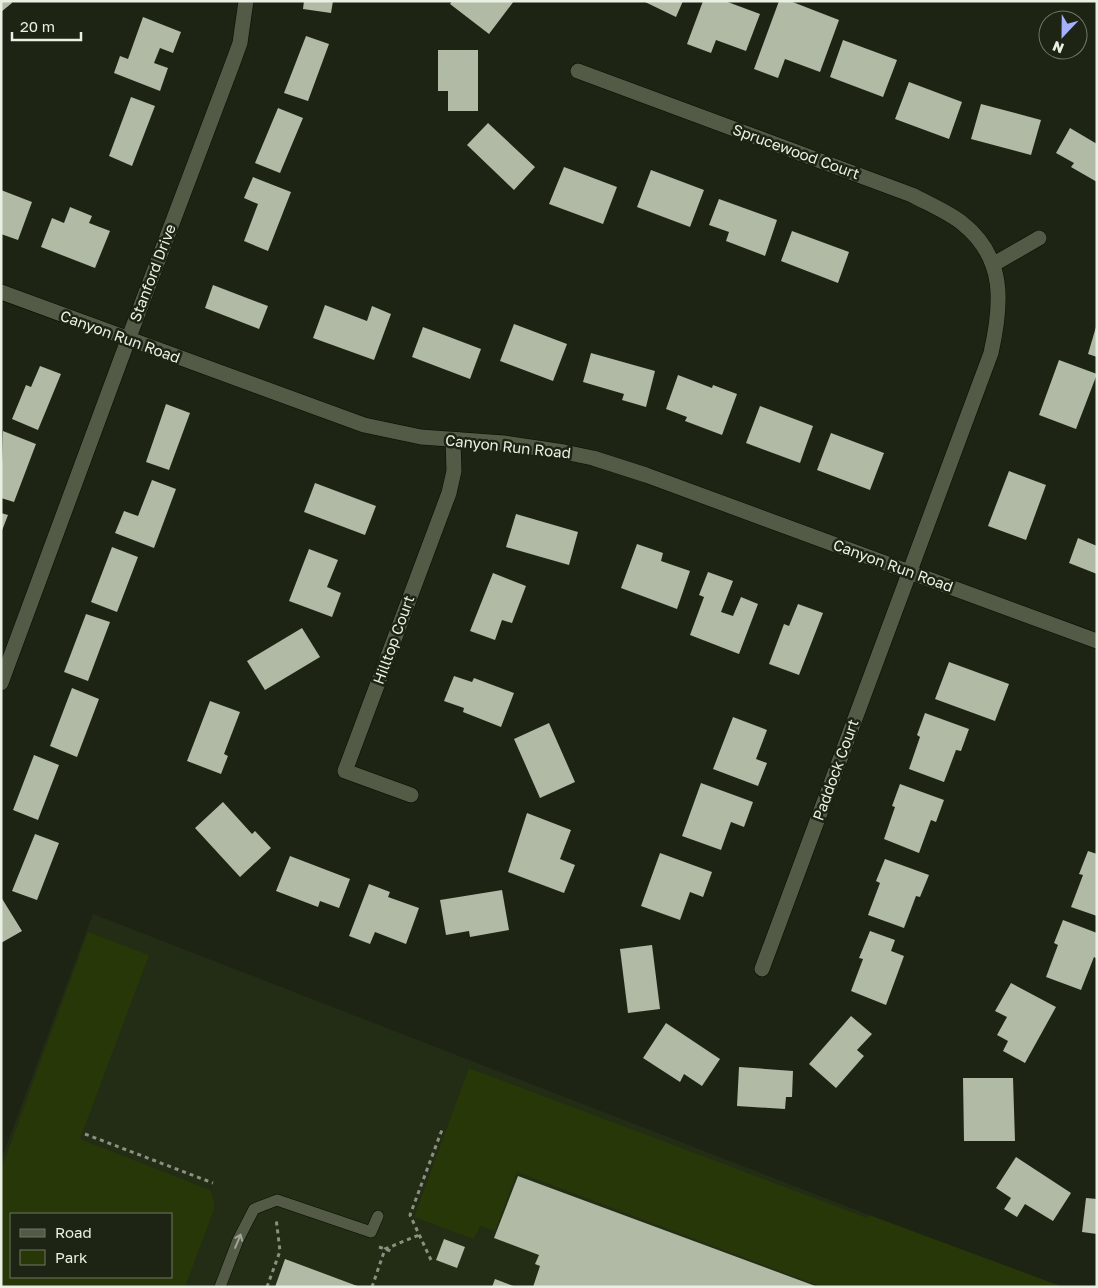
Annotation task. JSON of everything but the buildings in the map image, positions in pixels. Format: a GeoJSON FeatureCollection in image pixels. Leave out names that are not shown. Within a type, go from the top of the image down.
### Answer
{"type":"FeatureCollection","features":[{"type":"Feature","properties":{"kind":"street","name":"Stanford Drive"},"geometry":{"type":"LineString","coordinates":[[1,683],[240,43],[246,1]]}},
{"type":"Feature","properties":{"kind":"street","name":"Sprucewood Court"},"geometry":{"type":"LineString","coordinates":[[578,71],[912,195],[962,223],[974,234],[994,264],[999,283],[999,308],[992,353],[909,572]]}},
{"type":"Feature","properties":{"kind":"street"},"geometry":{"type":"LineString","coordinates":[[994,264],[1039,238]]}},
{"type":"Feature","properties":{"kind":"street","name":"Canyon Run Road"},"geometry":{"type":"LineString","coordinates":[[1,292],[364,426],[453,441],[504,443],[592,458],[646,475],[1097,641]]}},
{"type":"Feature","properties":{"kind":"street","name":"Hilltop Court"},"geometry":{"type":"LineString","coordinates":[[411,795],[346,771],[449,493],[454,471],[453,441]]}},
{"type":"Feature","properties":{"kind":"street","name":"Paddock Court"},"geometry":{"type":"LineString","coordinates":[[762,969],[909,572]]}},
{"type":"Feature","properties":{"kind":"lane"},"geometry":{"type":"LineString","coordinates":[[220,1287],[238,1240],[254,1209],[277,1200],[371,1232],[378,1216]]}},
{"type":"Feature","properties":{"kind":"path"},"geometry":{"type":"LineString","coordinates":[[431,1260],[410,1215],[444,1128]]}},
{"type":"Feature","properties":{"kind":"path"},"geometry":{"type":"LineString","coordinates":[[85,1134],[213,1183]]}},
{"type":"Feature","properties":{"kind":"path"},"geometry":{"type":"LineString","coordinates":[[267,1287],[280,1250],[275,1212]]}},
{"type":"Feature","properties":{"kind":"path"},"geometry":{"type":"LineString","coordinates":[[372,1287],[385,1249],[418,1234]]}},
{"type":"Feature","properties":{"kind":"path"},"geometry":{"type":"LineString","coordinates":[[376,1246],[394,1252]]}},
{"type":"Feature","properties":{"kind":"shaded area"},"geometry":{"type":"Polygon","coordinates":[[[93,914],[869,1215],[842,1287],[1,1287],[1,1160],[93,914]]]}},
{"type":"Feature","properties":{"kind":"green space"},"geometry":{"type":"Polygon","coordinates":[[[88,932],[149,955],[80,1139],[210,1190],[214,1209],[185,1287],[1,1287],[1,1170],[88,932]]]}},
{"type":"Feature","properties":{"kind":"green space"},"geometry":{"type":"Polygon","coordinates":[[[469,1068],[867,1218],[869,1215],[1063,1287],[822,1287],[517,1172],[495,1231],[480,1226],[474,1239],[414,1217],[469,1068]]]}}]}
